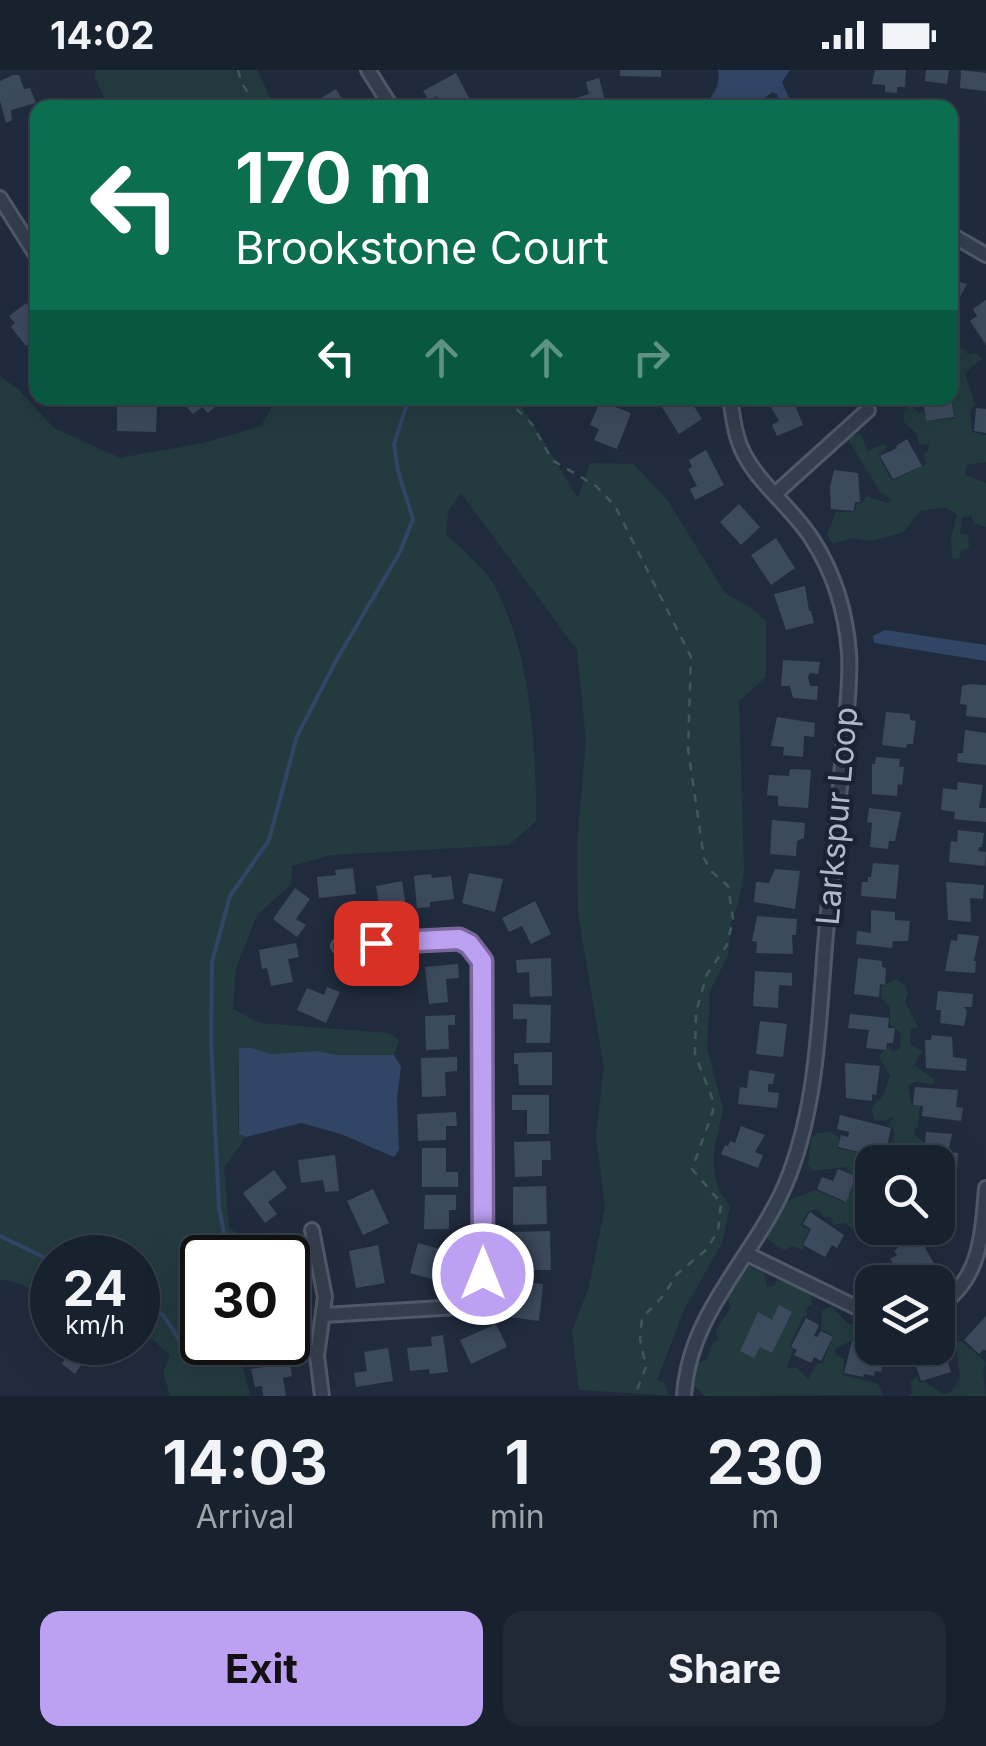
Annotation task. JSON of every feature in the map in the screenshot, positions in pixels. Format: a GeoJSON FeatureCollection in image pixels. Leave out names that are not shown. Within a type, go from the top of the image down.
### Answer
{"type":"FeatureCollection","features":[{"type":"Feature","properties":{"kind":"street"},"geometry":{"type":"LineString","coordinates":[[368,70],[387,100]]}},
{"type":"Feature","properties":{"kind":"street"},"geometry":{"type":"LineString","coordinates":[[0,198],[30,245]]}},
{"type":"Feature","properties":{"kind":"street"},"geometry":{"type":"LineString","coordinates":[[958,239],[986,255]]}},
{"type":"Feature","properties":{"kind":"street","name":"Larkspur Loop"},"geometry":{"type":"LineString","coordinates":[[684,1396],[689,1356],[697,1335],[712,1305],[770,1218],[791,1170],[808,1101],[850,679],[848,642],[834,582],[810,536],[744,455],[731,405]]}},
{"type":"Feature","properties":{"kind":"street"},"geometry":{"type":"LineString","coordinates":[[775,494],[868,410]]}},
{"type":"Feature","properties":{"kind":"street"},"geometry":{"type":"LineString","coordinates":[[324,1315],[458,1307],[476,1295],[483,1274],[482,961],[469,944],[448,937],[340,946]]}},
{"type":"Feature","properties":{"kind":"street"},"geometry":{"type":"LineString","coordinates":[[955,1293],[975,1264],[981,1244],[986,1188]]}},
{"type":"Feature","properties":{"kind":"street"},"geometry":{"type":"LineString","coordinates":[[312,1230],[324,1281],[324,1315],[317,1356],[322,1396]]}},
{"type":"Feature","properties":{"kind":"street"},"geometry":{"type":"LineString","coordinates":[[747,1254],[855,1307]]}},
{"type":"Feature","properties":{"kind":"path"},"geometry":{"type":"LineString","coordinates":[[238,70],[253,100]]}},
{"type":"Feature","properties":{"kind":"path"},"geometry":{"type":"LineString","coordinates":[[512,405],[532,424],[552,460],[596,486],[615,506],[692,657],[688,749],[704,858],[711,871],[728,886],[732,899],[730,936],[700,994],[694,1037],[695,1054],[713,1111],[692,1168],[718,1198],[722,1218],[706,1250],[678,1274],[664,1296],[642,1318],[640,1339],[646,1367],[635,1394]]}},
{"type":"Feature","properties":{"kind":"green space"},"geometry":{"type":"Polygon","coordinates":[[[96,70],[257,70],[272,100],[105,100],[95,78],[96,70]]]}},
{"type":"Feature","properties":{"kind":"green space"},"geometry":{"type":"Polygon","coordinates":[[[958,348],[982,359],[965,373],[975,404],[970,411],[972,432],[986,435],[986,462],[966,465],[965,475],[986,483],[986,527],[974,523],[971,515],[962,518],[960,533],[968,535],[969,548],[961,551],[959,559],[952,558],[951,539],[957,515],[945,507],[920,511],[904,532],[870,541],[853,538],[833,544],[827,535],[836,512],[855,512],[857,503],[862,503],[866,496],[887,503],[892,500],[881,493],[847,438],[860,433],[868,450],[884,444],[887,447],[878,455],[892,481],[926,464],[924,454],[929,444],[919,445],[917,434],[904,422],[904,410],[911,405],[919,413],[923,410],[926,421],[954,418],[952,405],[958,405],[958,348]]]}},
{"type":"Feature","properties":{"kind":"green space"},"geometry":{"type":"Polygon","coordinates":[[[0,376],[19,390],[54,428],[120,458],[203,443],[261,426],[273,405],[521,405],[578,498],[590,463],[634,464],[668,501],[725,593],[766,621],[766,677],[739,701],[744,871],[731,922],[728,955],[710,991],[707,1049],[723,1108],[714,1171],[718,1189],[730,1206],[722,1243],[684,1310],[657,1380],[665,1383],[668,1395],[678,1396],[579,1390],[572,1331],[589,1287],[605,1207],[596,1137],[604,1067],[578,914],[577,842],[586,742],[577,650],[461,493],[448,511],[446,534],[490,578],[516,640],[529,700],[536,821],[509,845],[331,855],[292,866],[291,884],[257,915],[236,968],[233,1009],[259,1023],[389,1033],[399,1040],[394,1055],[316,1051],[270,1054],[252,1048],[239,1049],[238,1126],[239,1134],[246,1137],[224,1168],[229,1227],[239,1235],[180,1235],[180,1365],[242,1365],[250,1396],[170,1396],[163,1372],[170,1356],[160,1347],[160,1235],[30,1235],[30,1288],[0,1280],[0,376]]]}},
{"type":"Feature","properties":{"kind":"green space"},"geometry":{"type":"Polygon","coordinates":[[[895,979],[905,985],[905,1002],[918,1027],[911,1028],[910,1044],[922,1051],[914,1065],[934,1079],[933,1084],[915,1082],[908,1086],[912,1105],[920,1106],[918,1127],[914,1129],[924,1143],[919,1145],[890,1145],[894,1137],[888,1125],[894,1117],[874,1119],[872,1109],[882,1099],[890,1076],[879,1056],[888,1047],[894,1052],[900,1048],[901,1033],[890,1024],[890,1007],[881,997],[882,987],[895,979]]]}},
{"type":"Feature","properties":{"kind":"green space"},"geometry":{"type":"Polygon","coordinates":[[[831,1132],[839,1138],[838,1148],[855,1152],[855,1175],[847,1167],[813,1171],[808,1165],[811,1138],[818,1133],[831,1132]]]}},
{"type":"Feature","properties":{"kind":"green space"},"geometry":{"type":"Polygon","coordinates":[[[855,1180],[855,1230],[845,1223],[834,1225],[818,1209],[809,1211],[800,1226],[809,1229],[802,1244],[804,1250],[793,1246],[784,1250],[766,1238],[787,1201],[815,1190],[845,1202],[855,1180]]]}},
{"type":"Feature","properties":{"kind":"green space"},"geometry":{"type":"Polygon","coordinates":[[[749,1266],[764,1273],[767,1287],[774,1286],[777,1280],[811,1295],[813,1304],[805,1309],[808,1315],[803,1317],[789,1347],[793,1350],[787,1368],[797,1368],[808,1379],[818,1363],[822,1363],[834,1336],[821,1329],[822,1311],[831,1306],[847,1323],[855,1326],[855,1339],[835,1349],[836,1355],[844,1359],[843,1375],[877,1383],[884,1395],[705,1396],[693,1385],[696,1364],[707,1359],[712,1344],[718,1340],[716,1331],[731,1307],[727,1297],[749,1266]]]}},
{"type":"Feature","properties":{"kind":"green space"},"geometry":{"type":"Polygon","coordinates":[[[962,1341],[986,1363],[986,1396],[909,1396],[913,1392],[910,1381],[917,1376],[920,1383],[924,1381],[943,1394],[951,1392],[960,1378],[956,1343],[962,1341]]]}},
{"type":"Feature","properties":{"kind":"water"},"geometry":{"type":"Polygon","coordinates":[[[718,70],[790,70],[782,82],[790,100],[779,100],[773,92],[761,100],[708,100],[718,82],[718,70]]]}},
{"type":"Feature","properties":{"kind":"water"},"geometry":{"type":"Polygon","coordinates":[[[885,630],[986,645],[986,661],[874,643],[873,636],[885,630]]]}},
{"type":"Feature","properties":{"kind":"water"},"geometry":{"type":"Polygon","coordinates":[[[239,1048],[270,1054],[316,1051],[394,1055],[401,1067],[397,1098],[399,1150],[394,1157],[341,1134],[301,1123],[246,1137],[239,1134],[239,1048]]]}},
{"type":"Feature","properties":{"kind":"building"},"geometry":{"type":"Polygon","coordinates":[[[620,70],[661,70],[661,77],[620,76],[620,70]]]}},
{"type":"Feature","properties":{"kind":"building"},"geometry":{"type":"Polygon","coordinates":[[[875,70],[906,70],[905,87],[897,87],[897,93],[885,92],[885,85],[872,84],[875,70]]]}},
{"type":"Feature","properties":{"kind":"building"},"geometry":{"type":"Polygon","coordinates":[[[926,70],[949,70],[947,84],[925,81],[926,70]]]}},
{"type":"Feature","properties":{"kind":"building"},"geometry":{"type":"Polygon","coordinates":[[[961,70],[986,73],[986,91],[960,88],[961,70]]]}},
{"type":"Feature","properties":{"kind":"building"},"geometry":{"type":"Polygon","coordinates":[[[456,73],[469,98],[439,100],[437,96],[428,100],[423,91],[456,73]]]}},
{"type":"Feature","properties":{"kind":"building"},"geometry":{"type":"Polygon","coordinates":[[[19,75],[24,89],[30,88],[35,100],[11,110],[12,120],[6,123],[0,101],[0,81],[19,75]]]}},
{"type":"Feature","properties":{"kind":"building"},"geometry":{"type":"Polygon","coordinates":[[[599,78],[605,100],[570,100],[589,94],[586,82],[599,78]]]}},
{"type":"Feature","properties":{"kind":"building"},"geometry":{"type":"Polygon","coordinates":[[[336,89],[343,100],[318,100],[336,89]]]}},
{"type":"Feature","properties":{"kind":"building"},"geometry":{"type":"Polygon","coordinates":[[[958,281],[967,284],[958,301],[958,281]]]}},
{"type":"Feature","properties":{"kind":"building"},"geometry":{"type":"Polygon","coordinates":[[[986,300],[986,345],[970,321],[977,316],[973,309],[986,300]]]}},
{"type":"Feature","properties":{"kind":"building"},"geometry":{"type":"Polygon","coordinates":[[[26,303],[30,308],[30,343],[26,346],[11,327],[15,323],[9,316],[26,303]]]}},
{"type":"Feature","properties":{"kind":"building"},"geometry":{"type":"Polygon","coordinates":[[[117,405],[157,406],[156,432],[117,431],[117,405]]]}},
{"type":"Feature","properties":{"kind":"building"},"geometry":{"type":"Polygon","coordinates":[[[185,405],[217,405],[208,413],[202,407],[193,414],[185,405]]]}},
{"type":"Feature","properties":{"kind":"building"},"geometry":{"type":"Polygon","coordinates":[[[598,405],[631,413],[617,449],[594,440],[599,429],[590,425],[598,405]]]}},
{"type":"Feature","properties":{"kind":"building"},"geometry":{"type":"Polygon","coordinates":[[[661,405],[693,405],[702,419],[679,434],[661,405]]]}},
{"type":"Feature","properties":{"kind":"building"},"geometry":{"type":"Polygon","coordinates":[[[770,405],[795,405],[803,425],[777,436],[772,425],[779,421],[770,405]]]}},
{"type":"Feature","properties":{"kind":"building"},"geometry":{"type":"Polygon","coordinates":[[[924,405],[952,405],[954,417],[926,421],[924,405]]]}},
{"type":"Feature","properties":{"kind":"building"},"geometry":{"type":"Polygon","coordinates":[[[976,408],[986,409],[986,433],[974,431],[976,408]]]}},
{"type":"Feature","properties":{"kind":"building"},"geometry":{"type":"Polygon","coordinates":[[[907,439],[922,466],[893,479],[880,456],[907,439]]]}},
{"type":"Feature","properties":{"kind":"building"},"geometry":{"type":"Polygon","coordinates":[[[706,450],[724,485],[695,500],[690,489],[697,486],[688,469],[692,467],[689,460],[706,450]]]}},
{"type":"Feature","properties":{"kind":"building"},"geometry":{"type":"Polygon","coordinates":[[[834,470],[858,473],[860,502],[855,502],[854,511],[831,509],[834,470]]]}},
{"type":"Feature","properties":{"kind":"building"},"geometry":{"type":"Polygon","coordinates":[[[739,504],[760,527],[741,545],[720,522],[739,504]]]}},
{"type":"Feature","properties":{"kind":"building"},"geometry":{"type":"Polygon","coordinates":[[[776,538],[795,568],[771,585],[751,555],[776,538]]]}},
{"type":"Feature","properties":{"kind":"building"},"geometry":{"type":"Polygon","coordinates":[[[805,586],[814,623],[786,630],[774,594],[805,586]]]}},
{"type":"Feature","properties":{"kind":"building"},"geometry":{"type":"Polygon","coordinates":[[[783,660],[820,662],[818,674],[810,673],[808,677],[810,686],[818,686],[817,700],[793,698],[790,686],[781,686],[783,660]]]}},
{"type":"Feature","properties":{"kind":"building"},"geometry":{"type":"Polygon","coordinates":[[[986,685],[986,718],[966,716],[967,705],[960,704],[962,686],[986,685]]]}},
{"type":"Feature","properties":{"kind":"building"},"geometry":{"type":"Polygon","coordinates":[[[886,712],[910,714],[910,720],[916,721],[913,744],[906,748],[882,745],[886,712]]]}},
{"type":"Feature","properties":{"kind":"building"},"geometry":{"type":"Polygon","coordinates":[[[777,717],[815,723],[814,737],[804,736],[803,757],[783,755],[784,747],[771,746],[777,717]]]}},
{"type":"Feature","properties":{"kind":"building"},"geometry":{"type":"Polygon","coordinates":[[[965,730],[986,733],[986,765],[957,762],[958,753],[963,753],[965,730]]]}},
{"type":"Feature","properties":{"kind":"building"},"geometry":{"type":"Polygon","coordinates":[[[876,757],[900,759],[899,767],[904,767],[897,796],[872,794],[872,764],[876,757]]]}},
{"type":"Feature","properties":{"kind":"building"},"geometry":{"type":"Polygon","coordinates":[[[790,769],[811,770],[808,808],[778,806],[778,796],[767,795],[769,775],[789,776],[790,769]]]}},
{"type":"Feature","properties":{"kind":"building"},"geometry":{"type":"Polygon","coordinates":[[[958,782],[983,785],[979,808],[986,808],[986,822],[954,819],[955,812],[941,810],[943,788],[957,790],[958,782]]]}},
{"type":"Feature","properties":{"kind":"building"},"geometry":{"type":"Polygon","coordinates":[[[869,808],[901,812],[895,841],[889,841],[888,849],[870,847],[869,808]]]}},
{"type":"Feature","properties":{"kind":"building"},"geometry":{"type":"Polygon","coordinates":[[[772,820],[805,823],[796,856],[770,854],[772,820]]]}},
{"type":"Feature","properties":{"kind":"building"},"geometry":{"type":"Polygon","coordinates":[[[958,830],[984,833],[978,851],[986,852],[985,866],[949,862],[951,841],[957,842],[958,830]]]}},
{"type":"Feature","properties":{"kind":"building"},"geometry":{"type":"Polygon","coordinates":[[[873,863],[899,865],[896,899],[861,896],[862,882],[871,877],[873,863]]]}},
{"type":"Feature","properties":{"kind":"building"},"geometry":{"type":"Polygon","coordinates":[[[353,868],[356,894],[319,898],[317,877],[353,868]]]}},
{"type":"Feature","properties":{"kind":"building"},"geometry":{"type":"Polygon","coordinates":[[[775,869],[800,871],[795,909],[754,902],[756,882],[769,883],[775,869]]]}},
{"type":"Feature","properties":{"kind":"building"},"geometry":{"type":"Polygon","coordinates":[[[469,873],[503,879],[495,912],[462,903],[469,873]]]}},
{"type":"Feature","properties":{"kind":"building"},"geometry":{"type":"Polygon","coordinates":[[[431,874],[432,878],[451,876],[454,899],[417,908],[414,876],[431,874]]]}},
{"type":"Feature","properties":{"kind":"building"},"geometry":{"type":"Polygon","coordinates":[[[402,881],[406,907],[380,912],[376,886],[402,881]]]}},
{"type":"Feature","properties":{"kind":"building"},"geometry":{"type":"Polygon","coordinates":[[[946,882],[984,885],[983,899],[970,898],[971,922],[948,920],[946,882]]]}},
{"type":"Feature","properties":{"kind":"building"},"geometry":{"type":"Polygon","coordinates":[[[295,888],[310,899],[296,919],[306,925],[297,937],[273,919],[295,888]]]}},
{"type":"Feature","properties":{"kind":"building"},"geometry":{"type":"Polygon","coordinates":[[[535,901],[551,934],[531,944],[522,926],[509,932],[502,918],[535,901]]]}},
{"type":"Feature","properties":{"kind":"building"},"geometry":{"type":"Polygon","coordinates":[[[871,910],[895,912],[895,920],[910,921],[908,941],[893,941],[892,948],[856,944],[857,931],[871,933],[871,910]]]}},
{"type":"Feature","properties":{"kind":"building"},"geometry":{"type":"Polygon","coordinates":[[[757,916],[797,919],[796,935],[792,935],[793,954],[756,953],[757,942],[752,941],[757,916]]]}},
{"type":"Feature","properties":{"kind":"building"},"geometry":{"type":"Polygon","coordinates":[[[958,934],[979,936],[975,973],[945,971],[951,940],[957,941],[958,934]]]}},
{"type":"Feature","properties":{"kind":"building"},"geometry":{"type":"Polygon","coordinates":[[[296,943],[299,957],[288,959],[293,982],[271,986],[267,968],[262,969],[259,950],[296,943]]]}},
{"type":"Feature","properties":{"kind":"building"},"geometry":{"type":"Polygon","coordinates":[[[551,958],[552,996],[530,997],[529,972],[517,973],[516,960],[551,958]]]}},
{"type":"Feature","properties":{"kind":"building"},"geometry":{"type":"Polygon","coordinates":[[[858,958],[882,961],[886,968],[885,985],[880,984],[879,997],[854,994],[858,958]]]}},
{"type":"Feature","properties":{"kind":"building"},"geometry":{"type":"Polygon","coordinates":[[[458,964],[459,978],[446,979],[448,1002],[429,1004],[425,967],[458,964]]]}},
{"type":"Feature","properties":{"kind":"building"},"geometry":{"type":"Polygon","coordinates":[[[755,971],[792,973],[792,986],[779,985],[778,1008],[753,1006],[755,971]]]}},
{"type":"Feature","properties":{"kind":"building"},"geometry":{"type":"Polygon","coordinates":[[[327,987],[340,992],[326,1023],[297,1010],[307,988],[324,995],[327,987]]]}},
{"type":"Feature","properties":{"kind":"building"},"geometry":{"type":"Polygon","coordinates":[[[938,991],[973,994],[972,1007],[964,1007],[964,1026],[940,1023],[941,1010],[936,1010],[938,991]]]}},
{"type":"Feature","properties":{"kind":"building"},"geometry":{"type":"Polygon","coordinates":[[[513,1004],[551,1005],[550,1043],[526,1043],[527,1019],[513,1019],[513,1004]]]}},
{"type":"Feature","properties":{"kind":"building"},"geometry":{"type":"Polygon","coordinates":[[[850,1014],[889,1018],[888,1028],[895,1028],[893,1043],[887,1043],[886,1050],[866,1048],[869,1030],[848,1028],[850,1014]]]}},
{"type":"Feature","properties":{"kind":"building"},"geometry":{"type":"Polygon","coordinates":[[[455,1015],[455,1025],[448,1025],[449,1049],[426,1050],[425,1016],[455,1015]]]}},
{"type":"Feature","properties":{"kind":"building"},"geometry":{"type":"Polygon","coordinates":[[[760,1021],[787,1024],[783,1057],[756,1054],[760,1021]]]}},
{"type":"Feature","properties":{"kind":"building"},"geometry":{"type":"Polygon","coordinates":[[[932,1035],[952,1037],[953,1057],[967,1059],[966,1071],[926,1068],[925,1040],[931,1040],[932,1035]]]}},
{"type":"Feature","properties":{"kind":"building"},"geometry":{"type":"Polygon","coordinates":[[[552,1052],[552,1085],[519,1085],[514,1053],[552,1052]]]}},
{"type":"Feature","properties":{"kind":"building"},"geometry":{"type":"Polygon","coordinates":[[[457,1057],[457,1071],[445,1072],[446,1096],[422,1097],[421,1058],[457,1057]]]}},
{"type":"Feature","properties":{"kind":"building"},"geometry":{"type":"Polygon","coordinates":[[[845,1063],[880,1066],[872,1101],[846,1098],[845,1063]]]}},
{"type":"Feature","properties":{"kind":"building"},"geometry":{"type":"Polygon","coordinates":[[[749,1070],[775,1074],[768,1092],[779,1093],[777,1108],[738,1104],[740,1087],[747,1088],[749,1070]]]}},
{"type":"Feature","properties":{"kind":"building"},"geometry":{"type":"Polygon","coordinates":[[[915,1087],[958,1090],[956,1107],[963,1108],[961,1121],[922,1116],[923,1106],[913,1105],[915,1087]]]}},
{"type":"Feature","properties":{"kind":"building"},"geometry":{"type":"Polygon","coordinates":[[[512,1095],[549,1095],[549,1134],[527,1134],[527,1110],[512,1110],[512,1095]]]}},
{"type":"Feature","properties":{"kind":"building"},"geometry":{"type":"Polygon","coordinates":[[[456,1112],[457,1126],[446,1126],[446,1140],[418,1141],[417,1114],[456,1112]]]}},
{"type":"Feature","properties":{"kind":"building"},"geometry":{"type":"Polygon","coordinates":[[[840,1115],[891,1128],[887,1145],[855,1145],[855,1151],[838,1147],[841,1135],[848,1137],[849,1132],[837,1129],[840,1115]]]}},
{"type":"Feature","properties":{"kind":"building"},"geometry":{"type":"Polygon","coordinates":[[[741,1126],[765,1135],[755,1152],[763,1155],[758,1168],[721,1154],[730,1141],[735,1143],[741,1126]]]}},
{"type":"Feature","properties":{"kind":"building"},"geometry":{"type":"Polygon","coordinates":[[[926,1132],[952,1134],[950,1145],[919,1145],[925,1144],[926,1132]]]}},
{"type":"Feature","properties":{"kind":"building"},"geometry":{"type":"Polygon","coordinates":[[[550,1141],[551,1160],[542,1160],[542,1176],[515,1177],[514,1142],[550,1141]]]}},
{"type":"Feature","properties":{"kind":"building"},"geometry":{"type":"Polygon","coordinates":[[[422,1148],[446,1148],[446,1172],[458,1172],[458,1187],[422,1187],[422,1148]]]}},
{"type":"Feature","properties":{"kind":"building"},"geometry":{"type":"Polygon","coordinates":[[[335,1155],[339,1191],[325,1192],[323,1180],[301,1183],[298,1160],[335,1155]]]}},
{"type":"Feature","properties":{"kind":"building"},"geometry":{"type":"Polygon","coordinates":[[[838,1169],[855,1176],[846,1202],[817,1189],[822,1177],[833,1181],[838,1169]]]}},
{"type":"Feature","properties":{"kind":"building"},"geometry":{"type":"Polygon","coordinates":[[[274,1170],[287,1188],[268,1202],[277,1214],[265,1223],[243,1193],[274,1170]]]}},
{"type":"Feature","properties":{"kind":"building"},"geometry":{"type":"Polygon","coordinates":[[[546,1186],[547,1224],[513,1225],[513,1187],[546,1186]]]}},
{"type":"Feature","properties":{"kind":"building"},"geometry":{"type":"Polygon","coordinates":[[[373,1189],[389,1223],[363,1235],[347,1201],[373,1189]]]}},
{"type":"Feature","properties":{"kind":"building"},"geometry":{"type":"Polygon","coordinates":[[[425,1195],[456,1195],[456,1210],[449,1210],[449,1229],[424,1229],[425,1195]]]}},
{"type":"Feature","properties":{"kind":"building"},"geometry":{"type":"Polygon","coordinates":[[[810,1212],[844,1235],[837,1248],[832,1245],[825,1257],[803,1245],[811,1229],[803,1224],[810,1212]]]}},
{"type":"Feature","properties":{"kind":"building"},"geometry":{"type":"Polygon","coordinates":[[[550,1231],[551,1270],[527,1270],[526,1246],[513,1246],[513,1232],[550,1231]]]}},
{"type":"Feature","properties":{"kind":"building"},"geometry":{"type":"Polygon","coordinates":[[[418,1243],[455,1253],[452,1267],[440,1263],[435,1280],[410,1273],[418,1243]]]}},
{"type":"Feature","properties":{"kind":"building"},"geometry":{"type":"Polygon","coordinates":[[[378,1245],[385,1283],[356,1288],[349,1251],[378,1245]]]}},
{"type":"Feature","properties":{"kind":"building"},"geometry":{"type":"Polygon","coordinates":[[[902,1245],[924,1245],[935,1265],[894,1265],[890,1259],[897,1255],[894,1251],[902,1245]]]}},
{"type":"Feature","properties":{"kind":"building"},"geometry":{"type":"Polygon","coordinates":[[[518,1281],[543,1284],[539,1321],[502,1316],[504,1302],[515,1304],[518,1281]]]}},
{"type":"Feature","properties":{"kind":"building"},"geometry":{"type":"Polygon","coordinates":[[[779,1305],[792,1312],[772,1353],[760,1347],[754,1358],[740,1351],[758,1312],[772,1320],[779,1305]]]}},
{"type":"Feature","properties":{"kind":"building"},"geometry":{"type":"Polygon","coordinates":[[[986,1316],[986,1351],[979,1354],[964,1340],[986,1316]]]}},
{"type":"Feature","properties":{"kind":"building"},"geometry":{"type":"Polygon","coordinates":[[[806,1318],[819,1325],[814,1336],[821,1331],[833,1337],[821,1361],[814,1357],[811,1363],[794,1355],[797,1350],[791,1347],[806,1318]]]}},
{"type":"Feature","properties":{"kind":"building"},"geometry":{"type":"Polygon","coordinates":[[[496,1324],[507,1347],[471,1364],[460,1340],[496,1324]]]}},
{"type":"Feature","properties":{"kind":"building"},"geometry":{"type":"Polygon","coordinates":[[[443,1335],[448,1372],[410,1371],[407,1348],[432,1346],[431,1337],[443,1335]]]}},
{"type":"Feature","properties":{"kind":"building"},"geometry":{"type":"Polygon","coordinates":[[[852,1341],[855,1365],[883,1365],[881,1372],[875,1371],[874,1376],[844,1373],[852,1341]]]}},
{"type":"Feature","properties":{"kind":"building"},"geometry":{"type":"Polygon","coordinates":[[[388,1348],[393,1381],[356,1387],[354,1373],[367,1371],[364,1352],[388,1348]]]}},
{"type":"Feature","properties":{"kind":"building"},"geometry":{"type":"Polygon","coordinates":[[[63,1365],[81,1365],[75,1374],[63,1365]]]}},
{"type":"Feature","properties":{"kind":"building"},"geometry":{"type":"Polygon","coordinates":[[[290,1365],[292,1376],[283,1378],[286,1396],[263,1396],[262,1386],[255,1387],[251,1369],[290,1365]]]}},
{"type":"Feature","properties":{"kind":"building"},"geometry":{"type":"Polygon","coordinates":[[[916,1365],[949,1365],[951,1372],[921,1381],[916,1365]]]}},
{"type":"Feature","properties":{"kind":"waterway"},"geometry":{"type":"LineString","coordinates":[[224,1235],[219,1208],[211,1040],[212,962],[230,896],[269,840],[297,736],[400,552],[413,519],[394,444],[407,405]]}},
{"type":"Feature","properties":{"kind":"waterway"},"geometry":{"type":"LineString","coordinates":[[0,1236],[30,1250]]}},
{"type":"Feature","properties":{"kind":"waterway"},"geometry":{"type":"LineString","coordinates":[[160,1314],[180,1341]]}},
{"type":"Feature","properties":{"kind":"route"},"geometry":{"type":"LineString","coordinates":[[376,943],[448,937],[469,944],[482,961],[483,1274]]}}]}
